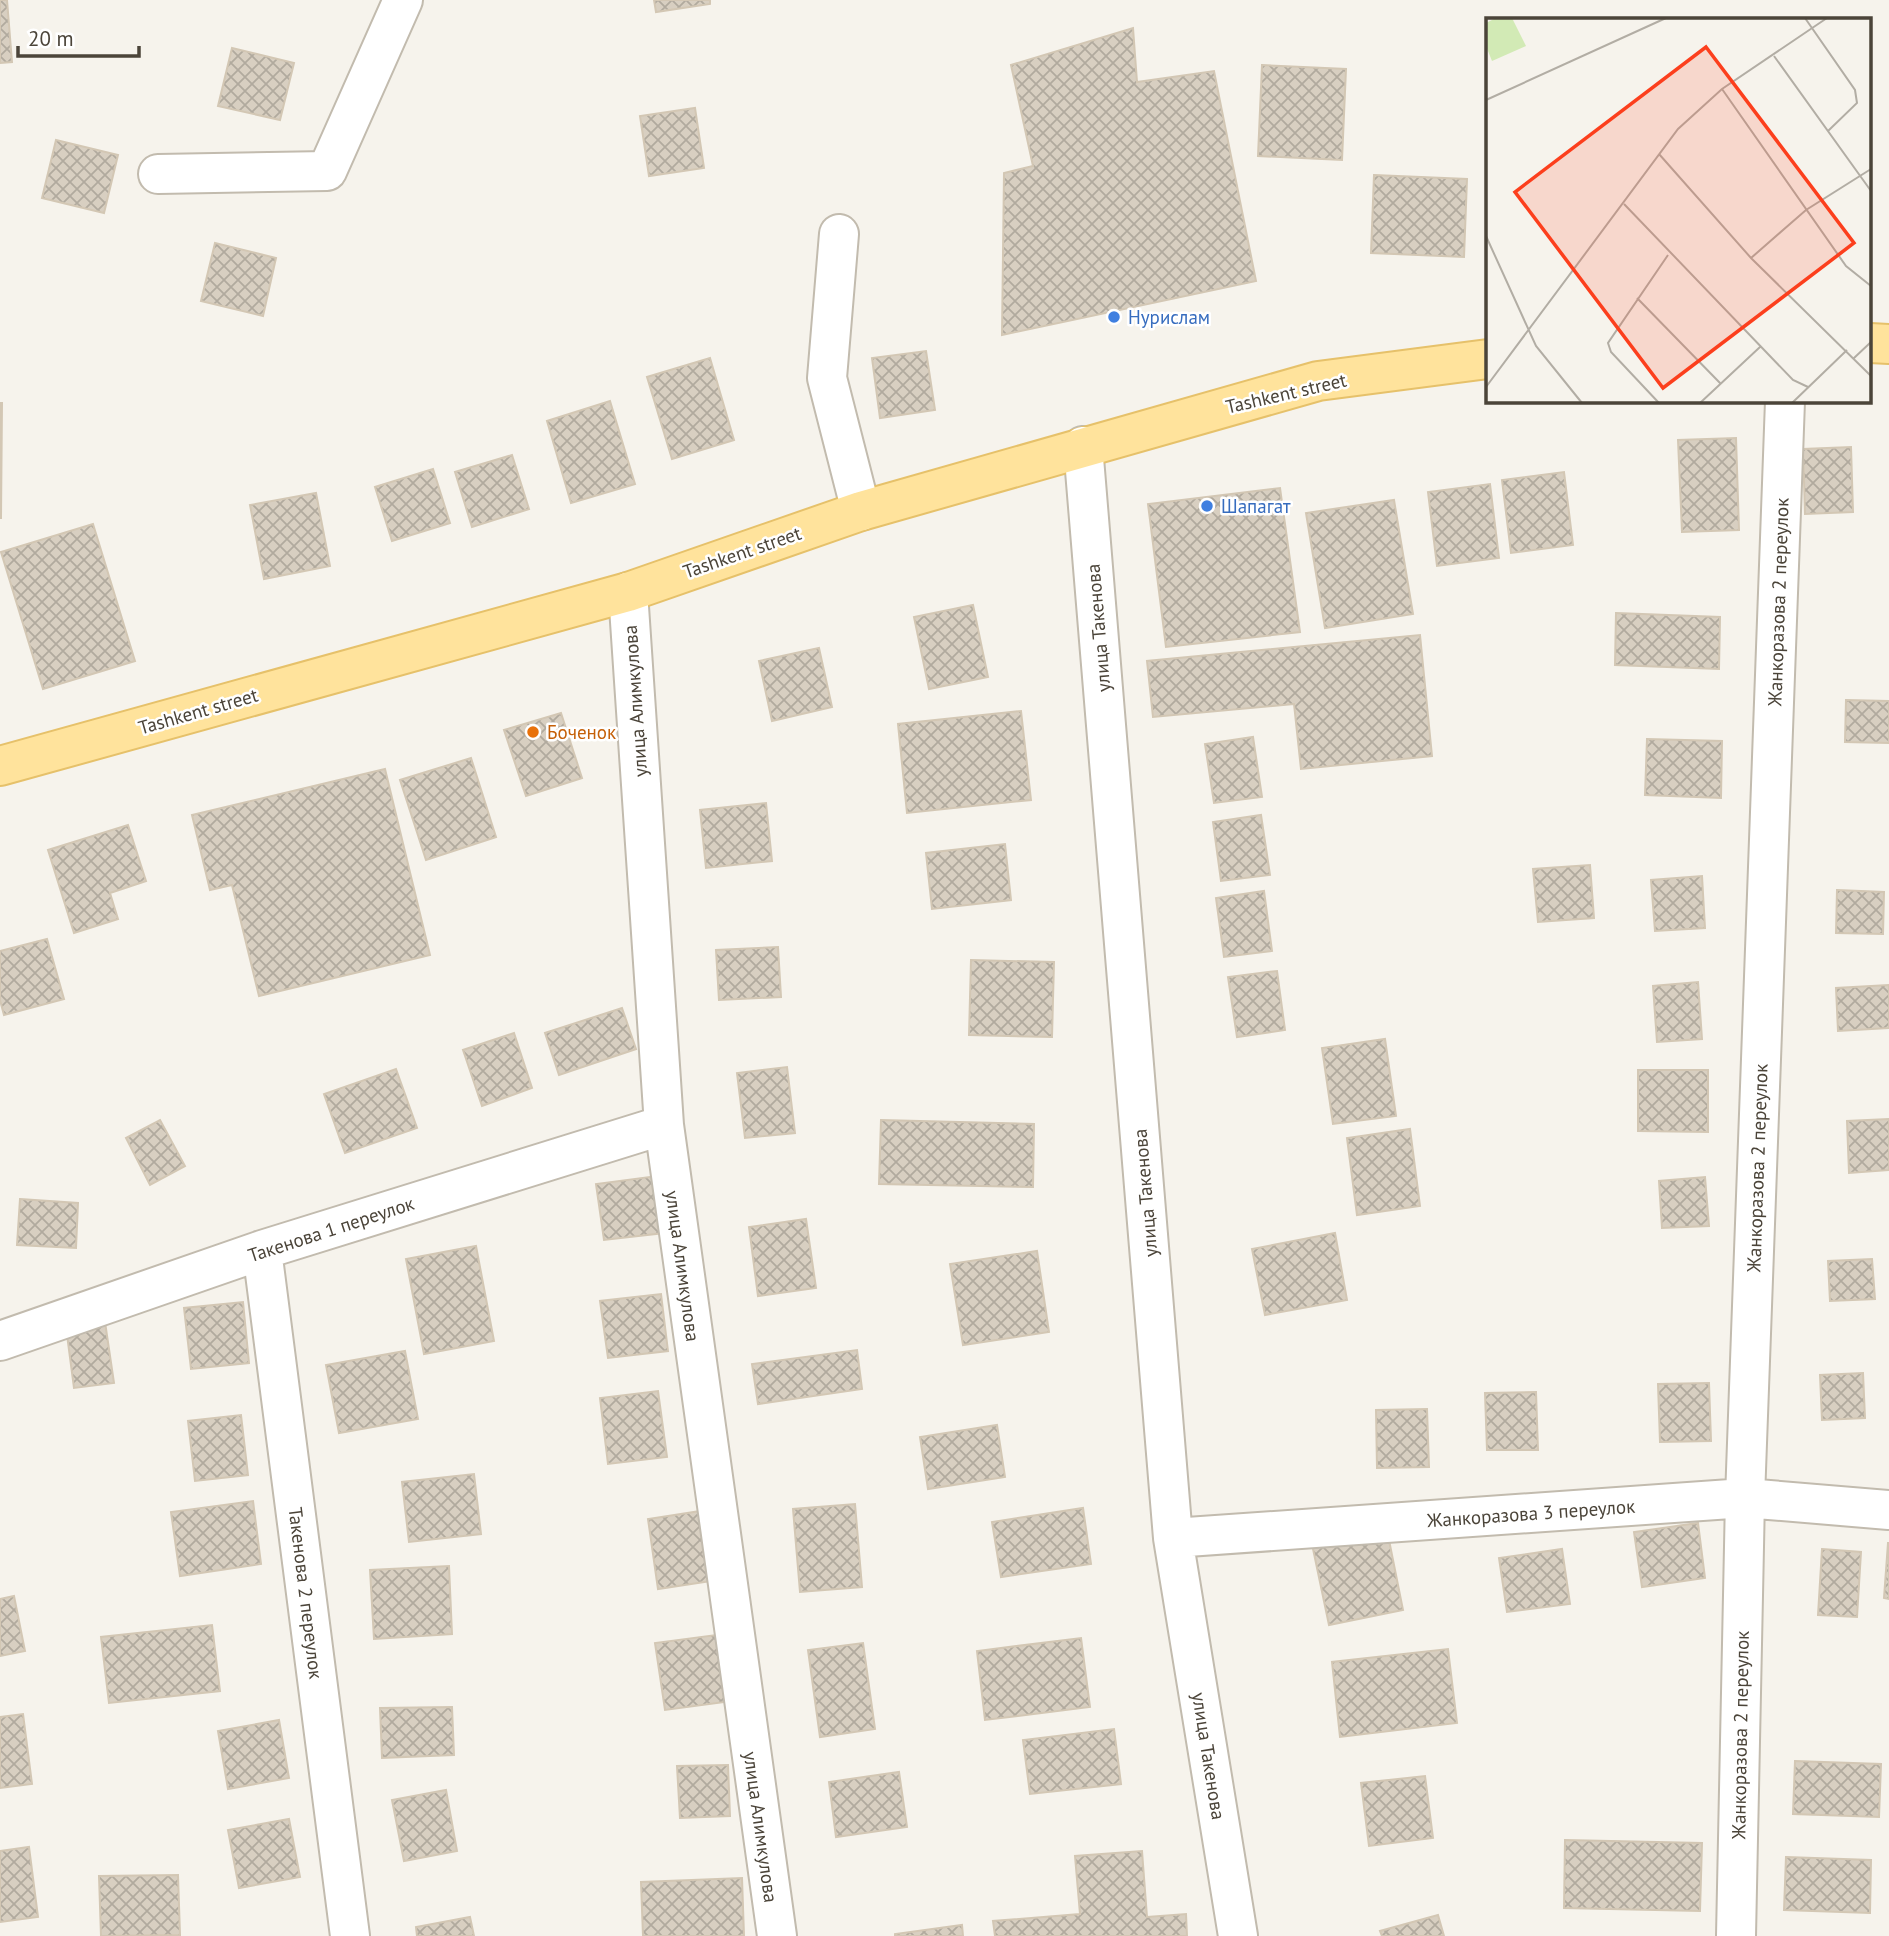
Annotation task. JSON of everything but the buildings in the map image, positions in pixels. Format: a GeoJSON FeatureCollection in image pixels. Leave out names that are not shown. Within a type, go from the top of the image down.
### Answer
{"type":"FeatureCollection","features":[{"type":"Feature","properties":{"kind":"main road"},"geometry":{"type":"LineString","coordinates":[[1871,342],[1889,344]]}},
{"type":"Feature","properties":{"kind":"main road","name":"Tashkent street"},"geometry":{"type":"LineString","coordinates":[[0,766],[628,592],[861,511],[1318,381],[1486,359]]}},
{"type":"Feature","properties":{"kind":"street"},"geometry":{"type":"LineString","coordinates":[[158,174],[327,171],[403,0]]}},
{"type":"Feature","properties":{"kind":"street"},"geometry":{"type":"LineString","coordinates":[[839,234],[827,378],[861,511]]}},
{"type":"Feature","properties":{"kind":"street","name":"Жанкоразова 2 переулок"},"geometry":{"type":"LineString","coordinates":[[1736,1936],[1745,1498],[1785,402]]}},
{"type":"Feature","properties":{"kind":"street","name":"улица Такенова"},"geometry":{"type":"LineString","coordinates":[[1083,446],[1173,1538],[1238,1936]]}},
{"type":"Feature","properties":{"kind":"street","name":"улица Алимкулова"},"geometry":{"type":"LineString","coordinates":[[628,592],[664,1125],[776,1936]]}},
{"type":"Feature","properties":{"kind":"street","name":"Такенова 1 переулок"},"geometry":{"type":"LineString","coordinates":[[0,1341],[262,1250],[664,1125]]}},
{"type":"Feature","properties":{"kind":"street","name":"Такенова 2 переулок"},"geometry":{"type":"LineString","coordinates":[[262,1250],[350,1936]]}},
{"type":"Feature","properties":{"kind":"street","name":"Жанкоразова 3 переулок"},"geometry":{"type":"LineString","coordinates":[[1173,1538],[1745,1498],[1889,1510]]}},
{"type":"Feature","properties":{"kind":"place","name":"Нурислам"},"geometry":{"type":"Point","coordinates":[1114,317]}},
{"type":"Feature","properties":{"kind":"place","name":"Шапагат"},"geometry":{"type":"Point","coordinates":[1207,506]}},
{"type":"Feature","properties":{"kind":"place","name":"Боченок"},"geometry":{"type":"Point","coordinates":[533,732]}}]}
